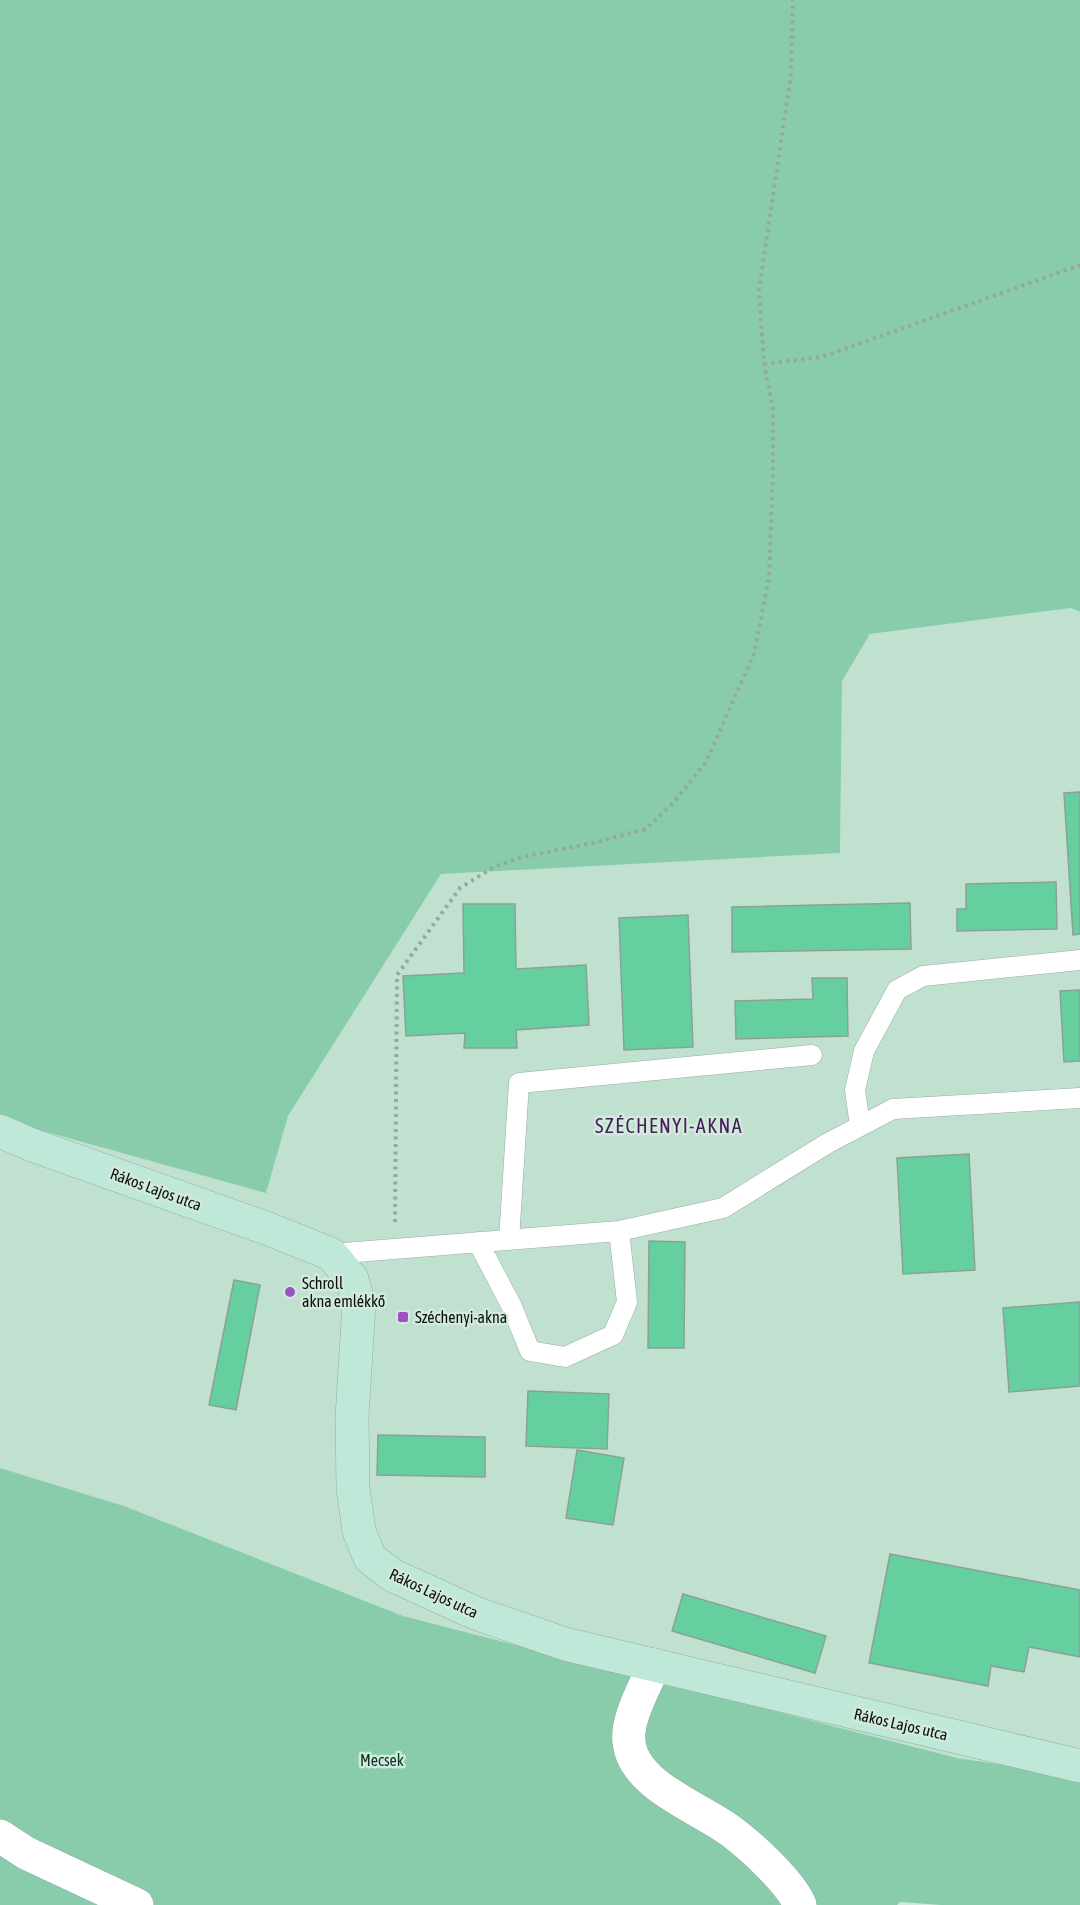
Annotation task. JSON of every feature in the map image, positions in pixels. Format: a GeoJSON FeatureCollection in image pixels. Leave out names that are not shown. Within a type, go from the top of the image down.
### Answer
{"type":"FeatureCollection","features":[{"type":"Feature","properties":{"kind":"street","name":"Rákos Lajos utca"},"geometry":{"type":"LineString","coordinates":[[0,1131],[331,1254],[352,1280],[359,1305],[352,1417],[353,1488],[359,1531],[370,1557],[392,1575],[475,1613],[565,1644],[1080,1766]]}},
{"type":"Feature","properties":{"kind":"street"},"geometry":{"type":"LineString","coordinates":[[654,1665],[629,1725],[628,1743],[636,1764],[657,1786],[732,1832],[769,1865],[796,1895],[800,1905]]}},
{"type":"Feature","properties":{"kind":"street"},"geometry":{"type":"LineString","coordinates":[[0,1836],[26,1853],[137,1905]]}},
{"type":"Feature","properties":{"kind":"lane"},"geometry":{"type":"LineString","coordinates":[[860,1126],[855,1090],[864,1051],[897,990],[923,976],[1080,960]]}},
{"type":"Feature","properties":{"kind":"lane"},"geometry":{"type":"LineString","coordinates":[[509,1240],[519,1083],[812,1055]]}},
{"type":"Feature","properties":{"kind":"lane"},"geometry":{"type":"LineString","coordinates":[[331,1254],[619,1231],[723,1208],[828,1143],[893,1109],[1080,1098]]}},
{"type":"Feature","properties":{"kind":"lane"},"geometry":{"type":"LineString","coordinates":[[478,1242],[512,1306],[530,1351],[565,1357],[613,1335],[627,1302],[619,1231]]}},
{"type":"Feature","properties":{"kind":"path"},"geometry":{"type":"LineString","coordinates":[[395,1249],[397,975],[460,888],[494,867],[522,857],[593,843],[646,829],[674,802],[706,762],[754,654],[769,578],[773,408],[764,364],[759,290],[791,74],[793,0]]}},
{"type":"Feature","properties":{"kind":"path"},"geometry":{"type":"LineString","coordinates":[[764,364],[822,357],[1080,265]]}},
{"type":"Feature","properties":{"kind":"shaded area"},"geometry":{"type":"Polygon","coordinates":[[[1071,608],[1080,612],[1080,1776],[957,1758],[403,1616],[124,1506],[0,1468],[0,1119],[266,1192],[288,1116],[441,873],[840,853],[842,681],[870,634],[1071,608]]]}},
{"type":"Feature","properties":{"kind":"green space"},"geometry":{"type":"Polygon","coordinates":[[[0,0],[1080,0],[1080,612],[1071,608],[870,634],[842,681],[840,853],[441,874],[288,1116],[266,1193],[0,1119],[0,0]]]}},
{"type":"Feature","properties":{"kind":"green space","name":"Mecsek"},"geometry":{"type":"Polygon","coordinates":[[[0,1468],[124,1506],[403,1616],[957,1758],[1080,1776],[1080,1905],[941,1905],[900,1902],[897,1905],[0,1905],[0,1468]]]}},
{"type":"Feature","properties":{"kind":"building"},"geometry":{"type":"Polygon","coordinates":[[[1080,792],[1080,934],[1073,935],[1064,793],[1080,792]]]}},
{"type":"Feature","properties":{"kind":"building"},"geometry":{"type":"Polygon","coordinates":[[[1056,882],[1057,929],[957,931],[957,909],[966,909],[966,884],[1056,882]]]}},
{"type":"Feature","properties":{"kind":"building"},"geometry":{"type":"Polygon","coordinates":[[[910,903],[911,949],[732,952],[732,907],[910,903]]]}},
{"type":"Feature","properties":{"kind":"building"},"geometry":{"type":"Polygon","coordinates":[[[463,904],[515,904],[516,969],[586,965],[589,1025],[516,1030],[517,1048],[464,1048],[465,1033],[406,1036],[403,976],[464,973],[463,904]]]}},
{"type":"Feature","properties":{"kind":"building"},"geometry":{"type":"Polygon","coordinates":[[[688,915],[693,1047],[624,1050],[619,918],[688,915]]]}},
{"type":"Feature","properties":{"kind":"building"},"geometry":{"type":"Polygon","coordinates":[[[812,978],[847,978],[848,1036],[736,1039],[735,1001],[813,999],[812,978]]]}},
{"type":"Feature","properties":{"kind":"building"},"geometry":{"type":"Polygon","coordinates":[[[1080,990],[1080,1061],[1064,1062],[1060,991],[1080,990]]]}},
{"type":"Feature","properties":{"kind":"building"},"geometry":{"type":"Polygon","coordinates":[[[969,1154],[975,1270],[903,1274],[897,1158],[969,1154]]]}},
{"type":"Feature","properties":{"kind":"building"},"geometry":{"type":"Polygon","coordinates":[[[649,1241],[685,1242],[684,1348],[648,1348],[649,1241]]]}},
{"type":"Feature","properties":{"kind":"building"},"geometry":{"type":"Polygon","coordinates":[[[234,1280],[260,1285],[236,1410],[209,1405],[234,1280]]]}},
{"type":"Feature","properties":{"kind":"building"},"geometry":{"type":"Polygon","coordinates":[[[1080,1302],[1080,1386],[1009,1392],[1003,1308],[1080,1302]]]}},
{"type":"Feature","properties":{"kind":"building"},"geometry":{"type":"Polygon","coordinates":[[[528,1391],[609,1394],[607,1449],[526,1446],[528,1391]]]}},
{"type":"Feature","properties":{"kind":"building"},"geometry":{"type":"Polygon","coordinates":[[[378,1435],[485,1437],[485,1477],[377,1475],[378,1435]]]}},
{"type":"Feature","properties":{"kind":"building"},"geometry":{"type":"Polygon","coordinates":[[[577,1450],[624,1458],[613,1525],[566,1518],[577,1450]]]}},
{"type":"Feature","properties":{"kind":"building"},"geometry":{"type":"Polygon","coordinates":[[[890,1554],[1080,1590],[1080,1657],[1029,1647],[1024,1672],[991,1666],[988,1686],[869,1663],[890,1554]]]}},
{"type":"Feature","properties":{"kind":"building"},"geometry":{"type":"Polygon","coordinates":[[[683,1594],[826,1636],[815,1673],[672,1631],[683,1594]]]}},
{"type":"Feature","properties":{"kind":"place","name":"Schroll akna emlékkő"},"geometry":{"type":"Point","coordinates":[290,1292]}},
{"type":"Feature","properties":{"kind":"place","name":"Széchenyi-akna"},"geometry":{"type":"Point","coordinates":[403,1317]}},
{"type":"Feature","properties":{"kind":"district","name":"SZÉCHENYI-AKNA"},"geometry":{"type":"Point","coordinates":[669,1125]}}]}
